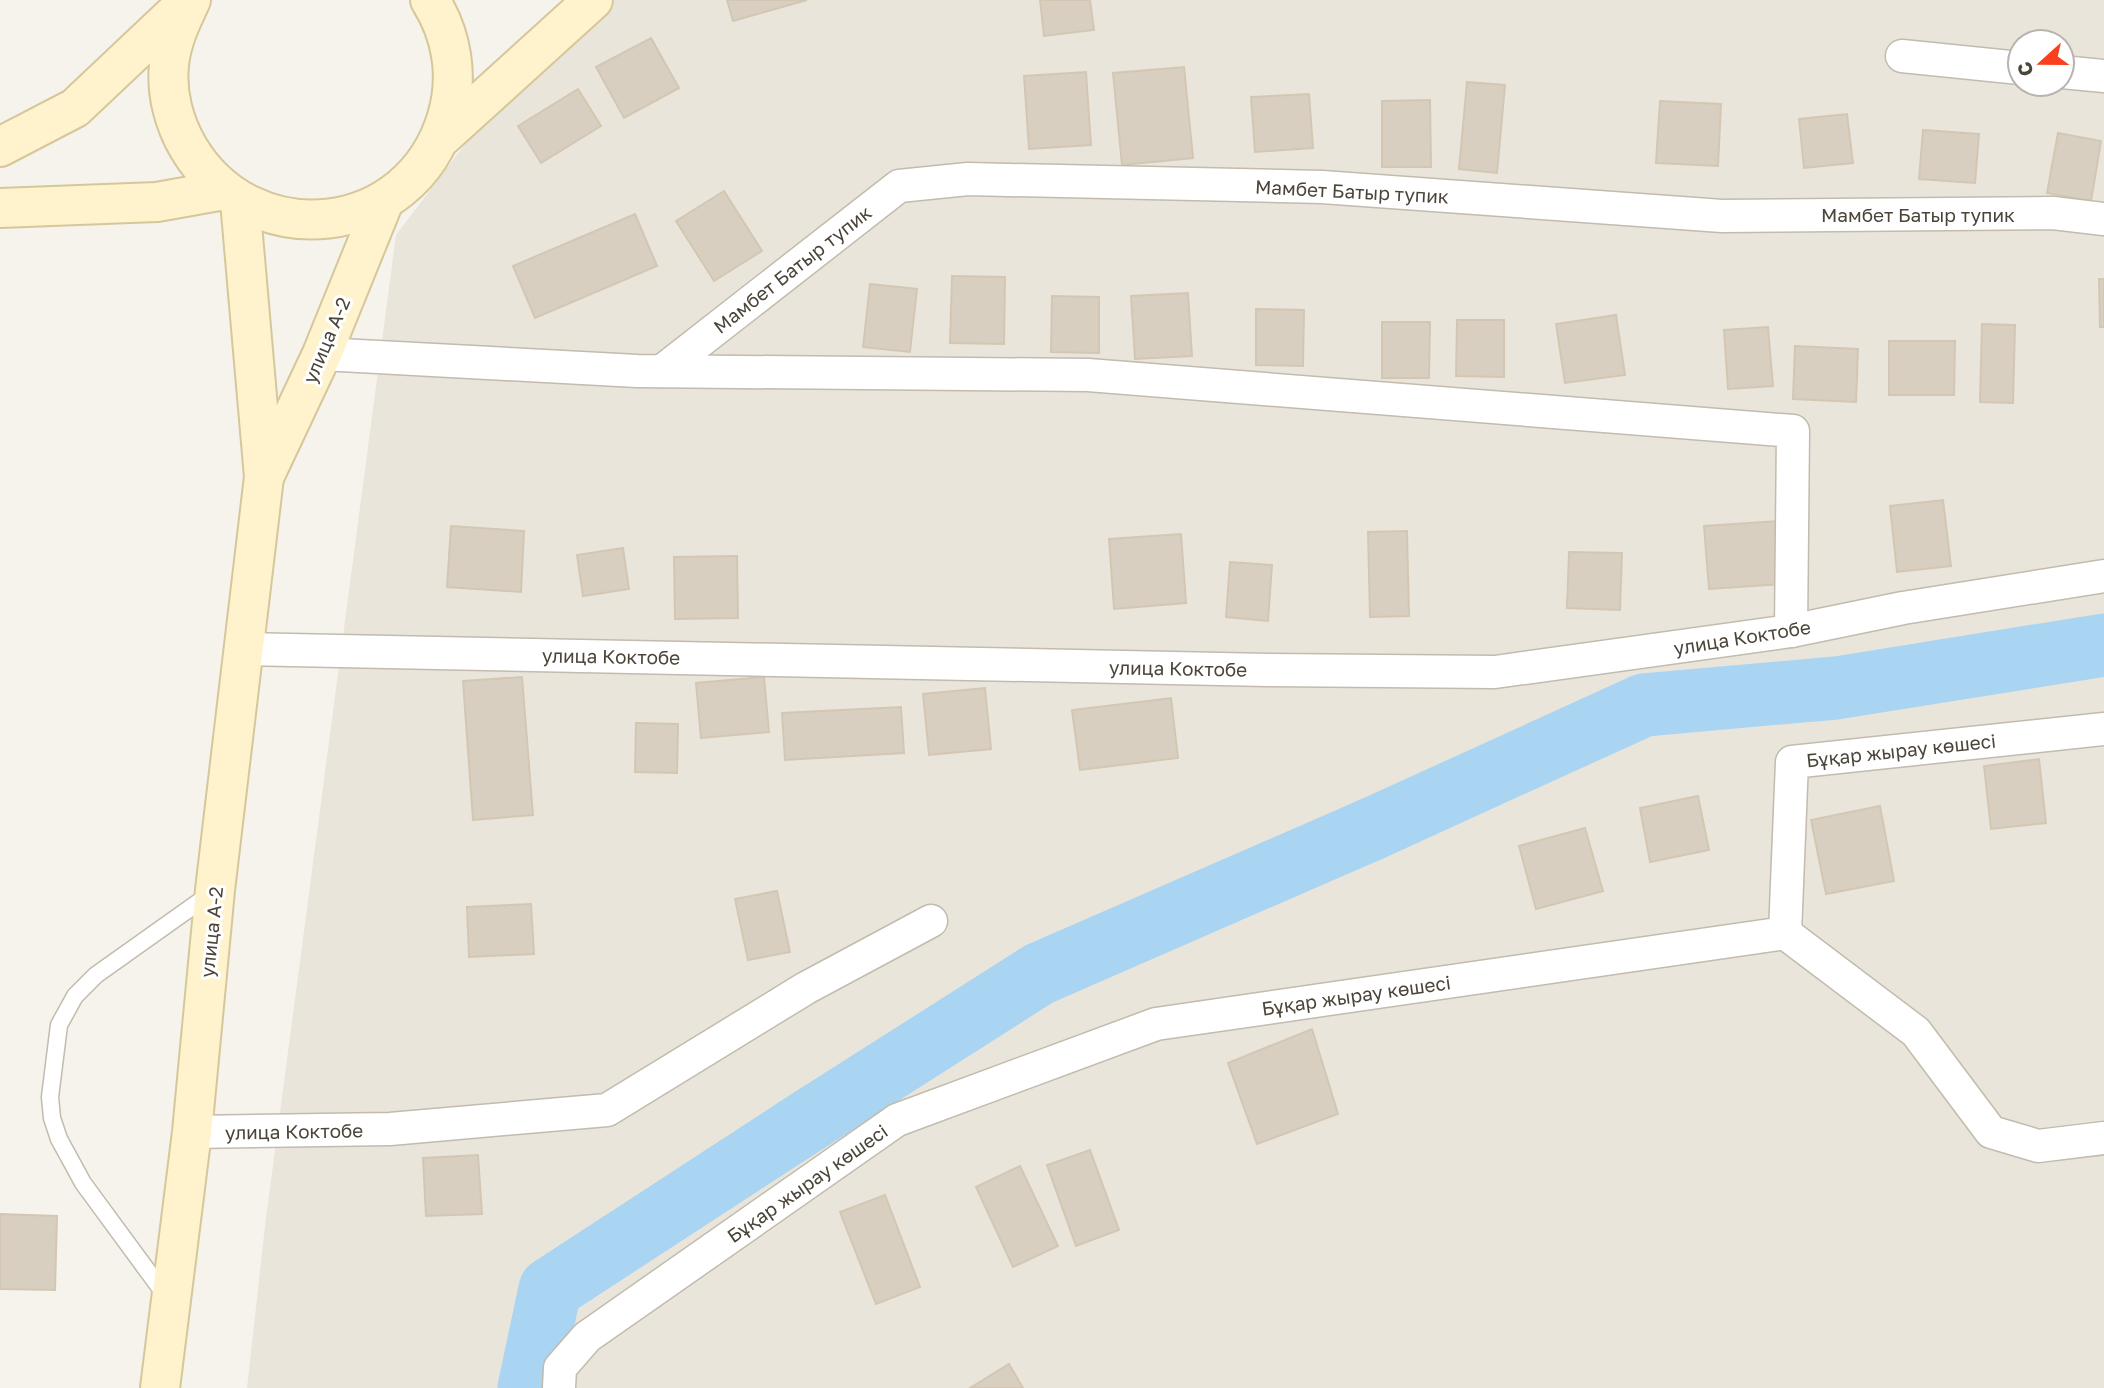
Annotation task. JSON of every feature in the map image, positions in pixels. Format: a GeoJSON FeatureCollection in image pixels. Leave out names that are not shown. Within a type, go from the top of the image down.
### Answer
{"type":"FeatureCollection","features":[{"type":"Feature","properties":{"kind":"main road"},"geometry":{"type":"LineString","coordinates":[[0,147],[75,108],[190,0]]}},
{"type":"Feature","properties":{"kind":"main road"},"geometry":{"type":"LineString","coordinates":[[190,0],[176,30],[169,65],[170,100],[181,134],[198,165],[232,196],[275,216],[312,221],[349,216],[384,201],[417,174],[441,138],[593,0]]}},
{"type":"Feature","properties":{"kind":"main road"},"geometry":{"type":"LineString","coordinates":[[430,0],[442,19],[453,58],[452,99],[441,138]]}},
{"type":"Feature","properties":{"kind":"main road"},"geometry":{"type":"LineString","coordinates":[[0,208],[157,202],[232,196]]}},
{"type":"Feature","properties":{"kind":"main road","name":"улица А-2"},"geometry":{"type":"LineString","coordinates":[[160,1388],[192,1132],[215,890],[264,477],[232,196]]}},
{"type":"Feature","properties":{"kind":"main road","name":"улица А-2"},"geometry":{"type":"LineString","coordinates":[[264,477],[322,354],[384,201]]}},
{"type":"Feature","properties":{"kind":"street"},"geometry":{"type":"LineString","coordinates":[[1902,56],[2006,67]]}},
{"type":"Feature","properties":{"kind":"street"},"geometry":{"type":"LineString","coordinates":[[2076,73],[2104,76]]}},
{"type":"Feature","properties":{"kind":"street","name":"Мамбет Батыр тупик"},"geometry":{"type":"LineString","coordinates":[[662,371],[899,187],[968,179],[1322,187],[1722,216],[2053,213],[2104,219]]}},
{"type":"Feature","properties":{"kind":"street"},"geometry":{"type":"LineString","coordinates":[[322,354],[662,371],[1088,375],[1793,430],[1791,631]]}},
{"type":"Feature","properties":{"kind":"street","name":"улица Коктобе"},"geometry":{"type":"LineString","coordinates":[[244,649],[1495,673],[1791,631],[1903,608],[2104,576]]}},
{"type":"Feature","properties":{"kind":"street","name":"Бұқар жырау көшесі"},"geometry":{"type":"LineString","coordinates":[[559,1388],[560,1368],[587,1337],[897,1121],[1156,1024],[1785,933],[1792,762],[2104,729]]}},
{"type":"Feature","properties":{"kind":"street","name":"улица Коктобе"},"geometry":{"type":"LineString","coordinates":[[192,1132],[390,1129],[607,1110],[806,988],[931,921]]}},
{"type":"Feature","properties":{"kind":"street"},"geometry":{"type":"LineString","coordinates":[[1785,933],[1916,1032],[1991,1132],[2038,1146],[2104,1138]]}},
{"type":"Feature","properties":{"kind":"lane"},"geometry":{"type":"LineString","coordinates":[[170,1301],[83,1183],[59,1139],[52,1118],[50,1097],[58,1025],[75,996],[96,975],[215,890]]}},
{"type":"Feature","properties":{"kind":"shaded area"},"geometry":{"type":"Polygon","coordinates":[[[606,0],[2104,0],[2104,1388],[247,1388],[265,1226],[396,235],[516,77],[606,0]]]}},
{"type":"Feature","properties":{"kind":"building"},"geometry":{"type":"Polygon","coordinates":[[[727,0],[807,0],[733,21],[727,0]]]}},
{"type":"Feature","properties":{"kind":"building"},"geometry":{"type":"Polygon","coordinates":[[[1040,0],[1090,0],[1094,30],[1044,36],[1040,0]]]}},
{"type":"Feature","properties":{"kind":"building"},"geometry":{"type":"Polygon","coordinates":[[[651,38],[679,88],[624,118],[596,67],[651,38]]]}},
{"type":"Feature","properties":{"kind":"building"},"geometry":{"type":"Polygon","coordinates":[[[1184,67],[1193,158],[1122,165],[1113,73],[1184,67]]]}},
{"type":"Feature","properties":{"kind":"building"},"geometry":{"type":"Polygon","coordinates":[[[1086,72],[1091,145],[1029,149],[1024,76],[1086,72]]]}},
{"type":"Feature","properties":{"kind":"building"},"geometry":{"type":"Polygon","coordinates":[[[1467,82],[1505,85],[1497,173],[1459,169],[1467,82]]]}},
{"type":"Feature","properties":{"kind":"building"},"geometry":{"type":"Polygon","coordinates":[[[578,89],[601,126],[541,163],[518,126],[578,89]]]}},
{"type":"Feature","properties":{"kind":"building"},"geometry":{"type":"Polygon","coordinates":[[[1309,94],[1313,148],[1255,152],[1251,97],[1309,94]]]}},
{"type":"Feature","properties":{"kind":"building"},"geometry":{"type":"Polygon","coordinates":[[[1430,100],[1431,167],[1382,167],[1382,101],[1430,100]]]}},
{"type":"Feature","properties":{"kind":"building"},"geometry":{"type":"Polygon","coordinates":[[[1660,101],[1721,104],[1718,166],[1656,163],[1660,101]]]}},
{"type":"Feature","properties":{"kind":"building"},"geometry":{"type":"Polygon","coordinates":[[[1847,114],[1853,163],[1804,168],[1799,119],[1847,114]]]}},
{"type":"Feature","properties":{"kind":"building"},"geometry":{"type":"Polygon","coordinates":[[[1923,130],[1979,134],[1975,183],[1919,179],[1923,130]]]}},
{"type":"Feature","properties":{"kind":"building"},"geometry":{"type":"Polygon","coordinates":[[[2058,133],[2101,141],[2091,201],[2047,193],[2058,133]]]}},
{"type":"Feature","properties":{"kind":"building"},"geometry":{"type":"Polygon","coordinates":[[[724,191],[762,251],[714,281],[676,221],[724,191]]]}},
{"type":"Feature","properties":{"kind":"building"},"geometry":{"type":"Polygon","coordinates":[[[635,214],[657,266],[535,318],[513,266],[635,214]]]}},
{"type":"Feature","properties":{"kind":"building"},"geometry":{"type":"Polygon","coordinates":[[[952,276],[1005,277],[1004,344],[950,343],[952,276]]]}},
{"type":"Feature","properties":{"kind":"building"},"geometry":{"type":"Polygon","coordinates":[[[2099,279],[2104,279],[2104,327],[2100,327],[2099,279]]]}},
{"type":"Feature","properties":{"kind":"building"},"geometry":{"type":"Polygon","coordinates":[[[870,284],[917,289],[910,352],[863,347],[870,284]]]}},
{"type":"Feature","properties":{"kind":"building"},"geometry":{"type":"Polygon","coordinates":[[[1188,293],[1192,356],[1135,359],[1131,296],[1188,293]]]}},
{"type":"Feature","properties":{"kind":"building"},"geometry":{"type":"Polygon","coordinates":[[[1052,296],[1099,297],[1099,353],[1051,352],[1052,296]]]}},
{"type":"Feature","properties":{"kind":"building"},"geometry":{"type":"Polygon","coordinates":[[[1256,309],[1304,310],[1303,366],[1256,365],[1256,309]]]}},
{"type":"Feature","properties":{"kind":"building"},"geometry":{"type":"Polygon","coordinates":[[[1616,315],[1625,375],[1565,383],[1556,324],[1616,315]]]}},
{"type":"Feature","properties":{"kind":"building"},"geometry":{"type":"Polygon","coordinates":[[[1457,320],[1504,320],[1504,377],[1456,376],[1457,320]]]}},
{"type":"Feature","properties":{"kind":"building"},"geometry":{"type":"Polygon","coordinates":[[[1382,322],[1430,322],[1429,378],[1382,378],[1382,322]]]}},
{"type":"Feature","properties":{"kind":"building"},"geometry":{"type":"Polygon","coordinates":[[[1982,324],[2015,325],[2013,403],[1980,402],[1982,324]]]}},
{"type":"Feature","properties":{"kind":"building"},"geometry":{"type":"Polygon","coordinates":[[[1768,327],[1773,386],[1728,389],[1724,330],[1768,327]]]}},
{"type":"Feature","properties":{"kind":"building"},"geometry":{"type":"Polygon","coordinates":[[[1889,341],[1955,341],[1954,395],[1889,395],[1889,341]]]}},
{"type":"Feature","properties":{"kind":"building"},"geometry":{"type":"Polygon","coordinates":[[[1795,346],[1858,349],[1856,402],[1793,399],[1795,346]]]}},
{"type":"Feature","properties":{"kind":"building"},"geometry":{"type":"Polygon","coordinates":[[[1943,500],[1951,566],[1897,572],[1890,506],[1943,500]]]}},
{"type":"Feature","properties":{"kind":"building"},"geometry":{"type":"Polygon","coordinates":[[[1779,521],[1784,584],[1709,589],[1704,526],[1779,521]]]}},
{"type":"Feature","properties":{"kind":"building"},"geometry":{"type":"Polygon","coordinates":[[[451,526],[524,531],[521,592],[447,587],[451,526]]]}},
{"type":"Feature","properties":{"kind":"building"},"geometry":{"type":"Polygon","coordinates":[[[1407,531],[1409,616],[1370,617],[1368,532],[1407,531]]]}},
{"type":"Feature","properties":{"kind":"building"},"geometry":{"type":"Polygon","coordinates":[[[1181,534],[1186,603],[1114,609],[1109,539],[1181,534]]]}},
{"type":"Feature","properties":{"kind":"building"},"geometry":{"type":"Polygon","coordinates":[[[623,548],[629,589],[583,596],[577,555],[623,548]]]}},
{"type":"Feature","properties":{"kind":"building"},"geometry":{"type":"Polygon","coordinates":[[[1569,552],[1622,553],[1620,610],[1567,608],[1569,552]]]}},
{"type":"Feature","properties":{"kind":"building"},"geometry":{"type":"Polygon","coordinates":[[[737,556],[738,618],[675,619],[674,557],[737,556]]]}},
{"type":"Feature","properties":{"kind":"building"},"geometry":{"type":"Polygon","coordinates":[[[1230,562],[1272,565],[1268,621],[1226,617],[1230,562]]]}},
{"type":"Feature","properties":{"kind":"building"},"geometry":{"type":"Polygon","coordinates":[[[522,677],[533,815],[473,820],[463,681],[522,677]]]}},
{"type":"Feature","properties":{"kind":"building"},"geometry":{"type":"Polygon","coordinates":[[[764,677],[769,732],[701,738],[696,683],[764,677]]]}},
{"type":"Feature","properties":{"kind":"building"},"geometry":{"type":"Polygon","coordinates":[[[985,688],[991,749],[929,755],[923,694],[985,688]]]}},
{"type":"Feature","properties":{"kind":"building"},"geometry":{"type":"Polygon","coordinates":[[[1171,698],[1178,758],[1080,770],[1072,710],[1171,698]]]}},
{"type":"Feature","properties":{"kind":"building"},"geometry":{"type":"Polygon","coordinates":[[[901,707],[904,753],[785,760],[782,713],[901,707]]]}},
{"type":"Feature","properties":{"kind":"building"},"geometry":{"type":"Polygon","coordinates":[[[636,723],[678,724],[677,773],[635,772],[636,723]]]}},
{"type":"Feature","properties":{"kind":"building"},"geometry":{"type":"Polygon","coordinates":[[[2039,759],[2046,823],[1991,829],[1984,766],[2039,759]]]}},
{"type":"Feature","properties":{"kind":"building"},"geometry":{"type":"Polygon","coordinates":[[[1698,796],[1709,850],[1650,862],[1640,808],[1698,796]]]}},
{"type":"Feature","properties":{"kind":"building"},"geometry":{"type":"Polygon","coordinates":[[[1880,806],[1894,881],[1826,894],[1811,820],[1880,806]]]}},
{"type":"Feature","properties":{"kind":"building"},"geometry":{"type":"Polygon","coordinates":[[[1585,828],[1603,891],[1536,909],[1519,846],[1585,828]]]}},
{"type":"Feature","properties":{"kind":"building"},"geometry":{"type":"Polygon","coordinates":[[[777,891],[790,952],[748,960],[735,899],[777,891]]]}},
{"type":"Feature","properties":{"kind":"building"},"geometry":{"type":"Polygon","coordinates":[[[531,904],[534,954],[469,957],[467,907],[531,904]]]}},
{"type":"Feature","properties":{"kind":"building"},"geometry":{"type":"Polygon","coordinates":[[[1312,1029],[1338,1114],[1257,1144],[1228,1063],[1312,1029]]]}},
{"type":"Feature","properties":{"kind":"building"},"geometry":{"type":"Polygon","coordinates":[[[1090,1150],[1119,1230],[1076,1246],[1047,1165],[1090,1150]]]}},
{"type":"Feature","properties":{"kind":"building"},"geometry":{"type":"Polygon","coordinates":[[[478,1155],[482,1214],[426,1216],[423,1158],[478,1155]]]}},
{"type":"Feature","properties":{"kind":"building"},"geometry":{"type":"Polygon","coordinates":[[[1020,1166],[1058,1246],[1013,1267],[976,1187],[1020,1166]]]}},
{"type":"Feature","properties":{"kind":"building"},"geometry":{"type":"Polygon","coordinates":[[[885,1195],[920,1287],[876,1304],[840,1212],[885,1195]]]}},
{"type":"Feature","properties":{"kind":"building"},"geometry":{"type":"Polygon","coordinates":[[[0,1214],[57,1216],[55,1290],[0,1289],[0,1214]]]}},
{"type":"Feature","properties":{"kind":"building"},"geometry":{"type":"Polygon","coordinates":[[[1009,1364],[1023,1388],[970,1388],[1009,1364]]]}},
{"type":"Feature","properties":{"kind":"waterway"},"geometry":{"type":"LineString","coordinates":[[529,1388],[550,1289],[1039,974],[1374,828],[1644,705],[1836,688],[2104,645]]}}]}
